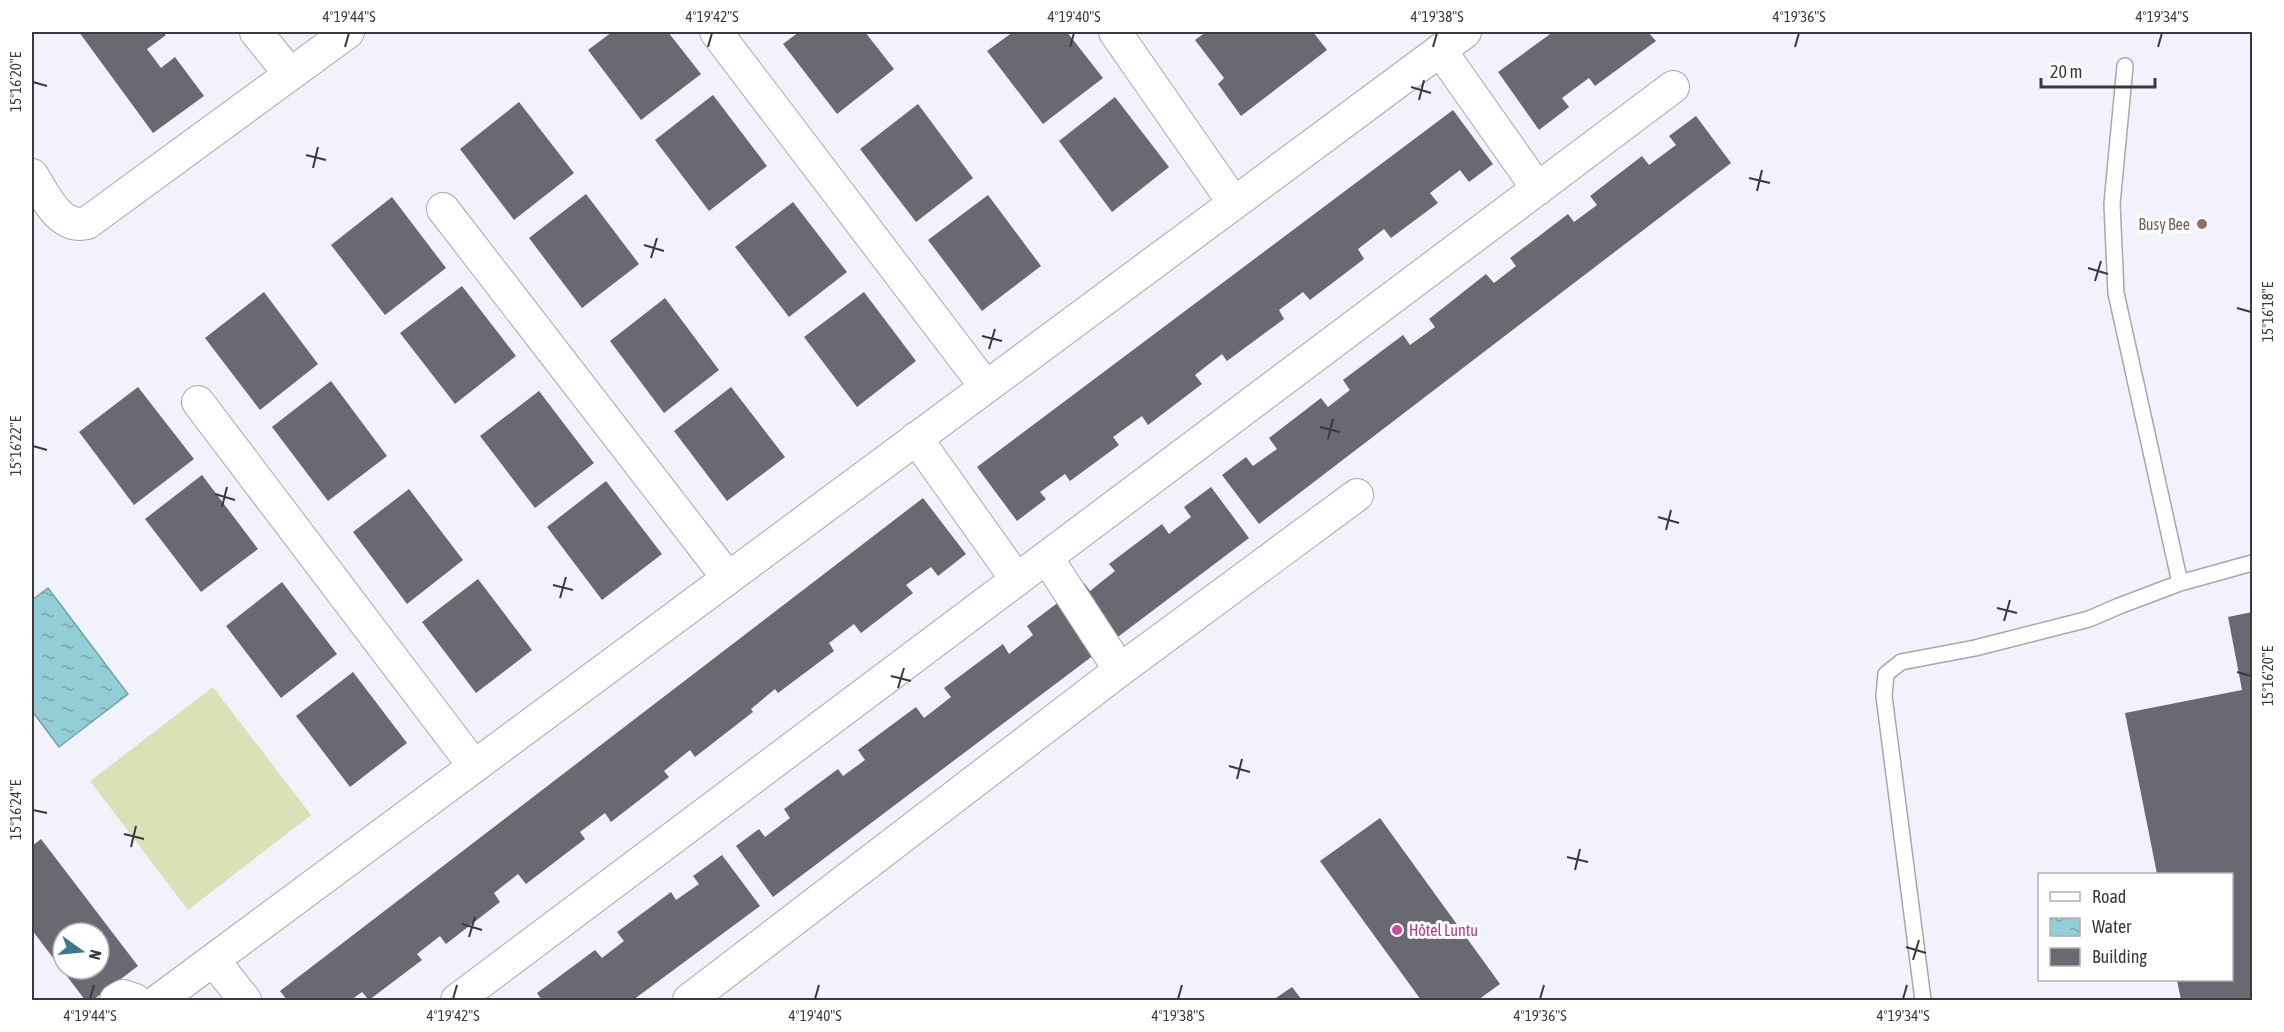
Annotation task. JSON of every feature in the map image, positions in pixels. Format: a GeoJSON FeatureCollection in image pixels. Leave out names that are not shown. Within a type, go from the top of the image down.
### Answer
{"type":"FeatureCollection","features":[{"type":"Feature","properties":{"kind":"street"},"geometry":{"type":"LineString","coordinates":[[256,32],[290,74]]}},
{"type":"Feature","properties":{"kind":"street"},"geometry":{"type":"LineString","coordinates":[[32,175],[60,217],[71,224],[87,223],[348,32]]}},
{"type":"Feature","properties":{"kind":"street"},"geometry":{"type":"LineString","coordinates":[[716,32],[986,387]]}},
{"type":"Feature","properties":{"kind":"street"},"geometry":{"type":"LineString","coordinates":[[1115,32],[1234,203]]}},
{"type":"Feature","properties":{"kind":"street"},"geometry":{"type":"LineString","coordinates":[[159,1000],[1465,32]]}},
{"type":"Feature","properties":{"kind":"street"},"geometry":{"type":"LineString","coordinates":[[1440,50],[1539,189]]}},
{"type":"Feature","properties":{"kind":"street"},"geometry":{"type":"LineString","coordinates":[[457,1000],[1673,87]]}},
{"type":"Feature","properties":{"kind":"street"},"geometry":{"type":"LineString","coordinates":[[443,209],[728,578]]}},
{"type":"Feature","properties":{"kind":"street"},"geometry":{"type":"LineString","coordinates":[[198,402],[474,766]]}},
{"type":"Feature","properties":{"kind":"street"},"geometry":{"type":"LineString","coordinates":[[916,438],[1017,580]]}},
{"type":"Feature","properties":{"kind":"street"},"geometry":{"type":"LineString","coordinates":[[689,1000],[1120,670],[1357,495]]}},
{"type":"Feature","properties":{"kind":"street"},"geometry":{"type":"LineString","coordinates":[[1047,558],[1120,670]]}},
{"type":"Feature","properties":{"kind":"street"},"geometry":{"type":"LineString","coordinates":[[213,960],[245,1000]]}},
{"type":"Feature","properties":{"kind":"street"},"geometry":{"type":"LineString","coordinates":[[116,1000],[123,996],[135,1000]]}},
{"type":"Feature","properties":{"kind":"lane"},"geometry":{"type":"LineString","coordinates":[[2125,66],[2112,204],[2116,293],[2180,584]]}},
{"type":"Feature","properties":{"kind":"lane"},"geometry":{"type":"LineString","coordinates":[[1923,1000],[1884,696],[1886,674],[1900,662],[1975,648],[2089,620],[2119,606],[2180,584],[2253,562]]}},
{"type":"Feature","properties":{"kind":"green space"},"geometry":{"type":"Polygon","coordinates":[[[213,687],[311,815],[188,910],[90,781],[213,687]]]}},
{"type":"Feature","properties":{"kind":"water"},"geometry":{"type":"Polygon","coordinates":[[[48,588],[128,694],[59,747],[32,711],[32,600],[48,588]]]}},
{"type":"Feature","properties":{"kind":"building"},"geometry":{"type":"Polygon","coordinates":[[[79,32],[163,32],[166,35],[147,49],[161,68],[175,57],[204,96],[153,133],[79,32]]]}},
{"type":"Feature","properties":{"kind":"building"},"geometry":{"type":"Polygon","coordinates":[[[612,32],[668,32],[701,74],[641,120],[588,50],[612,32]]]}},
{"type":"Feature","properties":{"kind":"building"},"geometry":{"type":"Polygon","coordinates":[[[799,32],[865,32],[894,69],[837,114],[783,44],[799,32]]]}},
{"type":"Feature","properties":{"kind":"building"},"geometry":{"type":"Polygon","coordinates":[[[1013,32],[1067,32],[1103,78],[1043,124],[987,51],[1013,32]]]}},
{"type":"Feature","properties":{"kind":"building"},"geometry":{"type":"Polygon","coordinates":[[[1206,32],[1313,32],[1327,50],[1241,116],[1218,84],[1224,78],[1195,40],[1206,32]]]}},
{"type":"Feature","properties":{"kind":"building"},"geometry":{"type":"Polygon","coordinates":[[[1553,32],[1648,32],[1656,41],[1595,86],[1589,78],[1562,98],[1569,107],[1539,130],[1498,72],[1553,32]]]}},
{"type":"Feature","properties":{"kind":"building"},"geometry":{"type":"Polygon","coordinates":[[[713,95],[767,166],[709,211],[655,140],[713,95]]]}},
{"type":"Feature","properties":{"kind":"building"},"geometry":{"type":"Polygon","coordinates":[[[1115,97],[1169,167],[1112,212],[1059,141],[1115,97]]]}},
{"type":"Feature","properties":{"kind":"building"},"geometry":{"type":"Polygon","coordinates":[[[519,102],[574,173],[514,220],[460,149],[519,102]]]}},
{"type":"Feature","properties":{"kind":"building"},"geometry":{"type":"Polygon","coordinates":[[[918,104],[973,178],[916,222],[860,149],[918,104]]]}},
{"type":"Feature","properties":{"kind":"building"},"geometry":{"type":"Polygon","coordinates":[[[1453,110],[1493,164],[1469,182],[1460,170],[1430,193],[1438,203],[1391,238],[1384,229],[1358,249],[1364,259],[1310,300],[1303,292],[1279,310],[1284,319],[1227,361],[1222,354],[1195,375],[1202,384],[1148,425],[1142,416],[1113,437],[1119,445],[1070,481],[1065,474],[1040,492],[1046,499],[1017,521],[977,467],[1453,110]]]}},
{"type":"Feature","properties":{"kind":"building"},"geometry":{"type":"Polygon","coordinates":[[[1696,116],[1731,163],[1259,524],[1222,475],[1246,457],[1253,466],[1277,449],[1269,438],[1321,398],[1328,407],[1350,390],[1343,380],[1403,335],[1410,345],[1435,327],[1429,319],[1486,274],[1494,283],[1516,266],[1510,258],[1568,214],[1574,222],[1597,205],[1590,196],[1642,156],[1649,165],[1676,145],[1669,136],[1696,116]]]}},
{"type":"Feature","properties":{"kind":"building"},"geometry":{"type":"Polygon","coordinates":[[[586,194],[639,264],[582,308],[529,238],[586,194]]]}},
{"type":"Feature","properties":{"kind":"building"},"geometry":{"type":"Polygon","coordinates":[[[988,195],[1041,266],[982,311],[928,240],[988,195]]]}},
{"type":"Feature","properties":{"kind":"building"},"geometry":{"type":"Polygon","coordinates":[[[392,197],[446,268],[385,315],[331,245],[392,197]]]}},
{"type":"Feature","properties":{"kind":"building"},"geometry":{"type":"Polygon","coordinates":[[[793,202],[847,272],[789,317],[735,247],[793,202]]]}},
{"type":"Feature","properties":{"kind":"building"},"geometry":{"type":"Polygon","coordinates":[[[462,286],[516,356],[455,404],[400,333],[462,286]]]}},
{"type":"Feature","properties":{"kind":"building"},"geometry":{"type":"Polygon","coordinates":[[[264,292],[318,364],[260,410],[205,338],[264,292]]]}},
{"type":"Feature","properties":{"kind":"building"},"geometry":{"type":"Polygon","coordinates":[[[864,292],[916,361],[857,407],[804,337],[864,292]]]}},
{"type":"Feature","properties":{"kind":"building"},"geometry":{"type":"Polygon","coordinates":[[[665,298],[719,370],[664,413],[610,341],[665,298]]]}},
{"type":"Feature","properties":{"kind":"building"},"geometry":{"type":"Polygon","coordinates":[[[331,381],[387,456],[328,501],[272,427],[331,381]]]}},
{"type":"Feature","properties":{"kind":"building"},"geometry":{"type":"Polygon","coordinates":[[[138,387],[194,459],[134,505],[79,432],[138,387]]]}},
{"type":"Feature","properties":{"kind":"building"},"geometry":{"type":"Polygon","coordinates":[[[731,387],[785,457],[727,501],[674,431],[731,387]]]}},
{"type":"Feature","properties":{"kind":"building"},"geometry":{"type":"Polygon","coordinates":[[[539,391],[594,463],[535,508],[480,436],[539,391]]]}},
{"type":"Feature","properties":{"kind":"building"},"geometry":{"type":"Polygon","coordinates":[[[202,475],[258,549],[201,592],[145,519],[202,475]]]}},
{"type":"Feature","properties":{"kind":"building"},"geometry":{"type":"Polygon","coordinates":[[[606,481],[662,554],[602,600],[547,527],[606,481]]]}},
{"type":"Feature","properties":{"kind":"building"},"geometry":{"type":"Polygon","coordinates":[[[1211,487],[1249,538],[773,897],[736,846],[759,829],[765,837],[790,818],[784,809],[838,769],[843,776],[865,760],[858,750],[916,707],[924,718],[951,697],[944,688],[1003,644],[1009,654],[1033,635],[1027,626],[1084,583],[1090,591],[1115,571],[1109,564],[1162,524],[1169,534],[1191,517],[1184,507],[1211,487]]]}},
{"type":"Feature","properties":{"kind":"building"},"geometry":{"type":"Polygon","coordinates":[[[409,489],[463,560],[407,604],[353,532],[409,489]]]}},
{"type":"Feature","properties":{"kind":"building"},"geometry":{"type":"Polygon","coordinates":[[[923,498],[966,554],[938,576],[931,567],[906,585],[913,593],[861,633],[854,624],[829,643],[834,651],[778,693],[775,689],[751,709],[753,712],[695,757],[690,750],[664,771],[669,777],[611,822],[605,813],[580,832],[585,839],[526,884],[518,874],[494,893],[500,902],[446,944],[440,936],[417,954],[422,960],[369,1000],[362,992],[351,1000],[287,1000],[280,991],[923,498]]]}},
{"type":"Feature","properties":{"kind":"building"},"geometry":{"type":"Polygon","coordinates":[[[478,579],[532,650],[476,693],[422,622],[478,579]]]}},
{"type":"Feature","properties":{"kind":"building"},"geometry":{"type":"Polygon","coordinates":[[[282,582],[337,654],[281,698],[226,626],[282,582]]]}},
{"type":"Feature","properties":{"kind":"building"},"geometry":{"type":"Polygon","coordinates":[[[2252,612],[2252,1000],[2181,1000],[2177,981],[2233,981],[2233,873],[2157,873],[2125,713],[2242,690],[2228,617],[2252,612]]]}},
{"type":"Feature","properties":{"kind":"building"},"geometry":{"type":"Polygon","coordinates":[[[353,672],[407,743],[350,787],[296,716],[353,672]]]}},
{"type":"Feature","properties":{"kind":"building"},"geometry":{"type":"Polygon","coordinates":[[[1380,818],[1500,984],[1478,1000],[1421,1000],[1320,861],[1380,818]]]}},
{"type":"Feature","properties":{"kind":"building"},"geometry":{"type":"Polygon","coordinates":[[[41,839],[104,921],[51,921],[51,955],[32,930],[32,846],[41,839]]]}},
{"type":"Feature","properties":{"kind":"building"},"geometry":{"type":"Polygon","coordinates":[[[722,855],[760,906],[633,1000],[542,1000],[537,993],[595,950],[602,958],[624,941],[617,932],[671,892],[676,900],[699,884],[693,876],[722,855]]]}},
{"type":"Feature","properties":{"kind":"building"},"geometry":{"type":"Polygon","coordinates":[[[111,931],[138,966],[93,1000],[85,1000],[71,981],[111,981],[111,931]]]}},
{"type":"Feature","properties":{"kind":"building"},"geometry":{"type":"Polygon","coordinates":[[[1292,987],[1302,1000],[1273,1000],[1292,987]]]}},
{"type":"Feature","properties":{"kind":"place","name":"Busy Bee"},"geometry":{"type":"Point","coordinates":[2202,224]}},
{"type":"Feature","properties":{"kind":"place","name":"Hôtel Luntu"},"geometry":{"type":"Point","coordinates":[1397,930]}}]}
